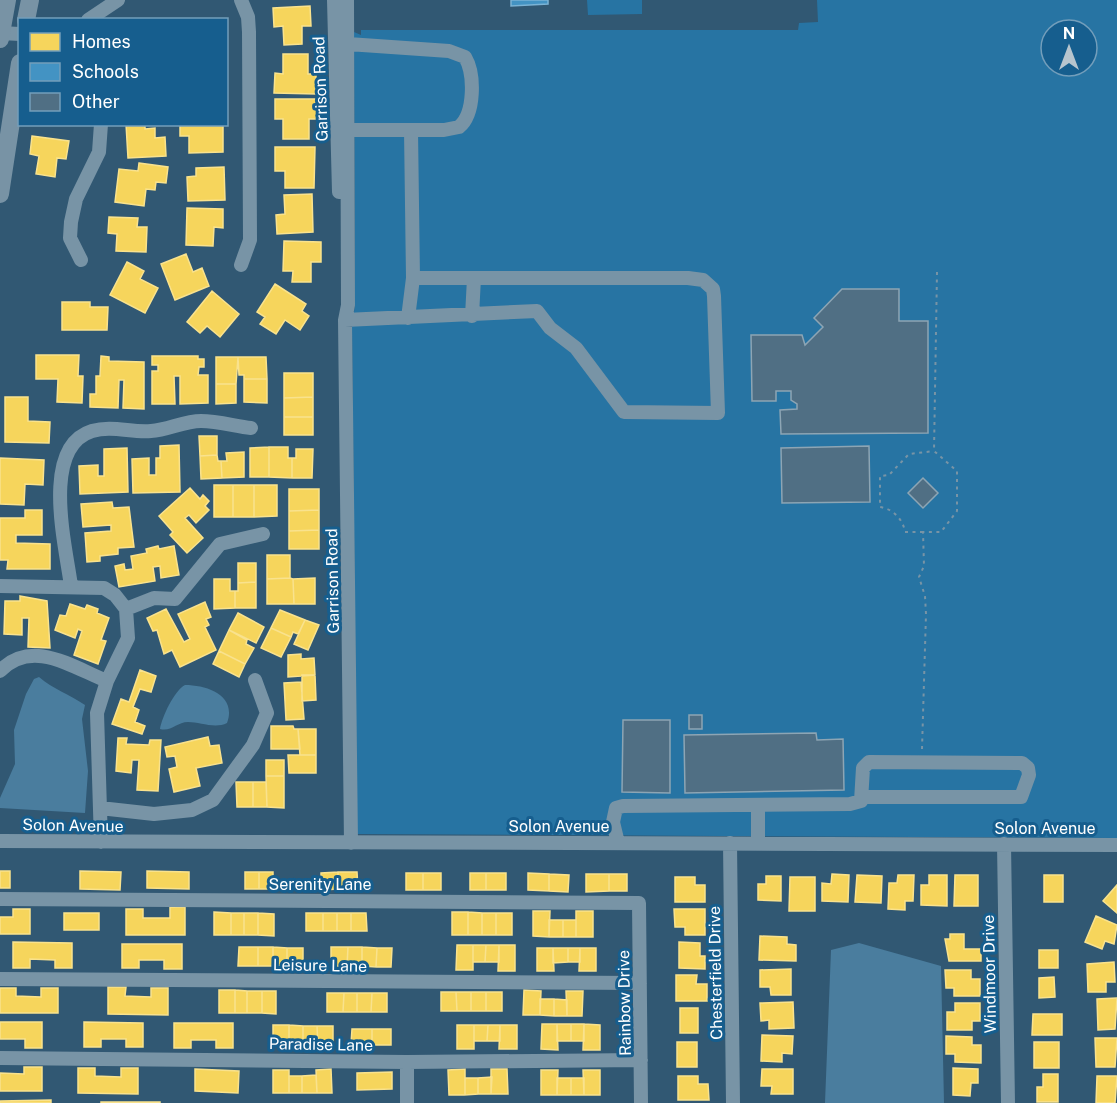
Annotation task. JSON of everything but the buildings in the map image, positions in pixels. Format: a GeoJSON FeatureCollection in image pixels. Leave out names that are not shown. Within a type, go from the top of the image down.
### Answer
{"type":"FeatureCollection","features":[{"type":"Feature","properties":{"kind":"main road"},"geometry":{"type":"LineString","coordinates":[[0,35],[7,0]]}},
{"type":"Feature","properties":{"kind":"main road"},"geometry":{"type":"LineString","coordinates":[[26,18],[30,0]]}},
{"type":"Feature","properties":{"kind":"main road"},"geometry":{"type":"LineString","coordinates":[[0,194],[18,76]]}},
{"type":"Feature","properties":{"kind":"street"},"geometry":{"type":"LineString","coordinates":[[91,18],[118,0]]}},
{"type":"Feature","properties":{"kind":"street"},"geometry":{"type":"LineString","coordinates":[[241,0],[248,16],[249,32],[250,240],[241,265]]}},
{"type":"Feature","properties":{"kind":"street","name":"Garrison Road"},"geometry":{"type":"LineString","coordinates":[[334,0],[341,304],[345,320]]}},
{"type":"Feature","properties":{"kind":"street","name":"Garrison Road"},"geometry":{"type":"LineString","coordinates":[[347,0],[348,305],[345,320],[351,843]]}},
{"type":"Feature","properties":{"kind":"street"},"geometry":{"type":"LineString","coordinates":[[0,35],[18,33]]}},
{"type":"Feature","properties":{"kind":"street"},"geometry":{"type":"LineString","coordinates":[[348,44],[449,51],[465,57],[470,71],[469,113],[459,128],[348,130]]}},
{"type":"Feature","properties":{"kind":"street"},"geometry":{"type":"LineString","coordinates":[[81,260],[70,238],[71,222],[76,199],[99,152],[101,126]]}},
{"type":"Feature","properties":{"kind":"street"},"geometry":{"type":"LineString","coordinates":[[408,318],[413,278],[411,130]]}},
{"type":"Feature","properties":{"kind":"street"},"geometry":{"type":"LineString","coordinates":[[345,320],[472,316],[537,311],[550,328],[576,348],[624,412],[718,412],[714,296],[713,289],[703,280],[688,278],[413,278]]}},
{"type":"Feature","properties":{"kind":"street"},"geometry":{"type":"LineString","coordinates":[[472,316],[474,278]]}},
{"type":"Feature","properties":{"kind":"street"},"geometry":{"type":"LineString","coordinates":[[71,586],[60,495],[61,466],[72,443],[90,431],[104,428],[151,432],[200,421],[251,428]]}},
{"type":"Feature","properties":{"kind":"street"},"geometry":{"type":"LineString","coordinates":[[126,609],[154,598],[175,599],[220,544],[263,534]]}},
{"type":"Feature","properties":{"kind":"street"},"geometry":{"type":"LineString","coordinates":[[0,586],[104,588],[115,595],[126,609],[128,638],[107,681],[97,713],[101,842]]}},
{"type":"Feature","properties":{"kind":"street"},"geometry":{"type":"LineString","coordinates":[[0,671],[22,656],[47,656],[107,681]]}},
{"type":"Feature","properties":{"kind":"street"},"geometry":{"type":"LineString","coordinates":[[100,808],[154,814],[192,810],[213,800],[254,745],[267,713],[255,680]]}},
{"type":"Feature","properties":{"kind":"street"},"geometry":{"type":"LineString","coordinates":[[618,843],[613,822],[614,810],[620,806],[835,806],[858,802],[862,798],[1021,798],[1029,775],[1026,764],[1022,763],[866,763],[863,768],[862,798]]}},
{"type":"Feature","properties":{"kind":"street"},"geometry":{"type":"LineString","coordinates":[[758,843],[759,806]]}},
{"type":"Feature","properties":{"kind":"street","name":"Solon Avenue"},"geometry":{"type":"LineString","coordinates":[[0,841],[1117,845]]}},
{"type":"Feature","properties":{"kind":"street","name":"Chesterfield Drive"},"geometry":{"type":"LineString","coordinates":[[730,843],[734,1103]]}},
{"type":"Feature","properties":{"kind":"street","name":"Windmoor Drive"},"geometry":{"type":"LineString","coordinates":[[1004,844],[1008,1103]]}},
{"type":"Feature","properties":{"kind":"street","name":"Serenity Lane"},"geometry":{"type":"LineString","coordinates":[[0,899],[639,903]]}},
{"type":"Feature","properties":{"kind":"street","name":"Rainbow Drive"},"geometry":{"type":"LineString","coordinates":[[639,903],[641,1103]]}},
{"type":"Feature","properties":{"kind":"street","name":"Leisure Lane"},"geometry":{"type":"LineString","coordinates":[[0,979],[640,983]]}},
{"type":"Feature","properties":{"kind":"street","name":"Paradise Lane"},"geometry":{"type":"LineString","coordinates":[[0,1058],[407,1062],[641,1060]]}},
{"type":"Feature","properties":{"kind":"street"},"geometry":{"type":"LineString","coordinates":[[407,1062],[407,1103]]}},
{"type":"Feature","properties":{"kind":"path"},"geometry":{"type":"LineString","coordinates":[[934,451],[937,272]]}},
{"type":"Feature","properties":{"kind":"path"},"geometry":{"type":"LineString","coordinates":[[934,451],[957,471],[957,511],[940,532],[904,532],[903,523],[890,508],[880,507],[880,476],[889,475],[909,454],[934,451]]}},
{"type":"Feature","properties":{"kind":"path"},"geometry":{"type":"LineString","coordinates":[[922,762],[926,615],[925,596],[919,577],[924,566],[923,532]]}},
{"type":"Feature","properties":{"kind":"shaded area"},"geometry":{"type":"Polygon","coordinates":[[[587,0],[642,0],[642,14],[588,15],[587,0]]]}},
{"type":"Feature","properties":{"kind":"shaded area"},"geometry":{"type":"Polygon","coordinates":[[[817,0],[1117,0],[1117,838],[357,834],[352,325],[355,305],[354,32],[361,35],[361,30],[798,30],[799,23],[818,22],[817,0]]]}},
{"type":"Feature","properties":{"kind":"shaded area"},"geometry":{"type":"Polygon","coordinates":[[[39,677],[85,705],[82,719],[88,771],[85,813],[0,808],[0,798],[15,764],[14,730],[26,694],[34,679],[39,677]]]}},
{"type":"Feature","properties":{"kind":"shaded area"},"geometry":{"type":"Polygon","coordinates":[[[185,685],[203,687],[224,699],[229,714],[227,723],[213,725],[188,722],[164,730],[160,729],[169,705],[185,685]]]}},
{"type":"Feature","properties":{"kind":"shaded area"},"geometry":{"type":"Polygon","coordinates":[[[859,943],[941,966],[944,1103],[825,1103],[831,950],[859,943]]]}}]}
